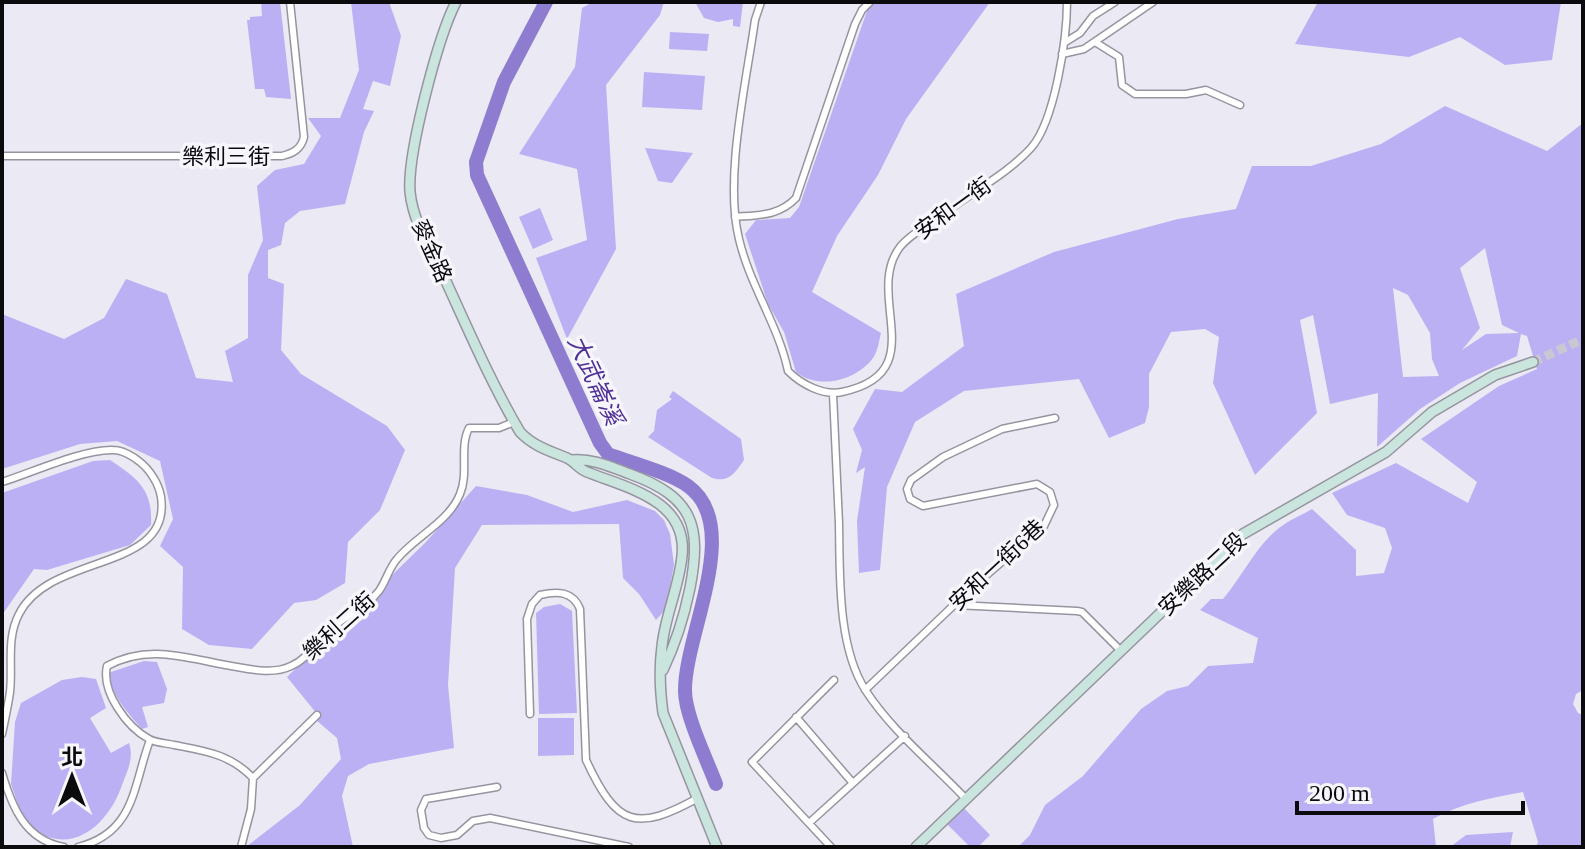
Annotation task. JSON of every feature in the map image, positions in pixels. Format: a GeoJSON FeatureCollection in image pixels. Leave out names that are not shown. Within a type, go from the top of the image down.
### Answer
{"type":"FeatureCollection","features":[{"type":"Feature","properties":{"kind":"street","name":"樂利三街"},"geometry":{"type":"LineString","coordinates":[[2,156],[282,156],[294,153],[304,137],[290,2]]}},
{"type":"Feature","properties":{"kind":"street","name":"麥金路"},"geometry":{"type":"LineString","coordinates":[[456,2],[433,67],[413,157],[410,191],[416,215],[514,422],[529,441],[571,460],[582,470],[635,489],[664,506],[674,518],[682,536],[682,557],[662,645],[660,690],[663,713],[717,847]]}},
{"type":"Feature","properties":{"kind":"street"},"geometry":{"type":"LineString","coordinates":[[761,2],[755,20],[736,157],[733,192],[735,217],[752,283],[778,332],[788,371],[807,386],[833,394],[844,623],[852,660],[865,690],[966,799]]}},
{"type":"Feature","properties":{"kind":"street"},"geometry":{"type":"LineString","coordinates":[[735,217],[773,214],[786,209],[796,198],[855,24],[870,2]]}},
{"type":"Feature","properties":{"kind":"street","name":"安和一街"},"geometry":{"type":"LineString","coordinates":[[833,394],[853,390],[873,380],[887,365],[893,345],[888,271],[902,244],[1031,148],[1045,127],[1064,43],[1067,2]]}},
{"type":"Feature","properties":{"kind":"street"},"geometry":{"type":"LineString","coordinates":[[1064,43],[1080,33],[1093,16],[1115,2]]}},
{"type":"Feature","properties":{"kind":"street"},"geometry":{"type":"LineString","coordinates":[[1062,54],[1084,49],[1153,2]]}},
{"type":"Feature","properties":{"kind":"street"},"geometry":{"type":"LineString","coordinates":[[1095,42],[1119,57],[1122,85],[1135,94],[1186,94],[1206,90],[1240,105]]}},
{"type":"Feature","properties":{"kind":"street","name":"安樂路二段"},"geometry":{"type":"LineString","coordinates":[[916,847],[1243,534],[1386,452],[1432,412],[1495,375],[1533,362]]}},
{"type":"Feature","properties":{"kind":"street","name":"安和一街6巷"},"geometry":{"type":"LineString","coordinates":[[865,690],[1044,526],[1054,505],[1050,492],[1037,484],[923,506],[910,499],[907,489],[911,480],[943,457],[1002,429],[1055,418]]}},
{"type":"Feature","properties":{"kind":"street","name":"樂利二街"},"geometry":{"type":"LineString","coordinates":[[150,740],[129,723],[113,700],[105,674],[107,666],[148,652],[163,652],[236,667],[274,671],[290,667],[305,658],[332,628],[378,592],[396,560],[448,511],[460,495],[466,469],[465,435],[469,428],[499,428],[514,422]]}},
{"type":"Feature","properties":{"kind":"street"},"geometry":{"type":"LineString","coordinates":[[2,482],[87,454],[114,450],[134,457],[148,468],[160,491],[163,508],[160,524],[151,538],[139,548],[50,582],[35,592],[19,615],[12,638],[10,690],[2,734]]}},
{"type":"Feature","properties":{"kind":"street","name":"麥金路"},"geometry":{"type":"LineString","coordinates":[[571,460],[588,458],[640,477],[666,490],[685,510],[696,540],[687,602],[675,647],[661,673]]}},
{"type":"Feature","properties":{"kind":"street"},"geometry":{"type":"LineString","coordinates":[[530,714],[529,610],[540,595],[562,593],[574,599],[580,609],[586,760],[594,778],[621,811],[637,820],[671,813],[698,798]]}},
{"type":"Feature","properties":{"kind":"street"},"geometry":{"type":"LineString","coordinates":[[673,599],[687,602]]}},
{"type":"Feature","properties":{"kind":"street"},"geometry":{"type":"LineString","coordinates":[[955,605],[1082,612],[1121,651]]}},
{"type":"Feature","properties":{"kind":"street"},"geometry":{"type":"LineString","coordinates":[[831,847],[752,762],[834,680]]}},
{"type":"Feature","properties":{"kind":"street"},"geometry":{"type":"LineString","coordinates":[[241,847],[251,809],[253,778],[317,715]]}},
{"type":"Feature","properties":{"kind":"street"},"geometry":{"type":"LineString","coordinates":[[796,717],[852,782]]}},
{"type":"Feature","properties":{"kind":"street"},"geometry":{"type":"LineString","coordinates":[[809,823],[905,736]]}},
{"type":"Feature","properties":{"kind":"street"},"geometry":{"type":"LineString","coordinates":[[78,847],[111,832],[125,815],[137,789],[150,740],[203,751],[239,763],[253,778]]}},
{"type":"Feature","properties":{"kind":"street"},"geometry":{"type":"LineString","coordinates":[[2,773],[21,821],[31,833],[51,845],[64,847]]}},
{"type":"Feature","properties":{"kind":"street"},"geometry":{"type":"LineString","coordinates":[[497,787],[426,799],[421,810],[424,828],[429,835],[441,838],[457,835],[473,821],[490,818],[629,847]]}},
{"type":"Feature","properties":{"kind":"shaded area"},"geometry":{"type":"Polygon","coordinates":[[[261,2],[280,2],[291,99],[266,97],[264,89],[255,89],[247,20],[262,16],[261,2]]]}},
{"type":"Feature","properties":{"kind":"shaded area"},"geometry":{"type":"Polygon","coordinates":[[[351,2],[389,2],[401,36],[390,86],[373,81],[363,109],[374,111],[364,132],[345,204],[300,211],[285,223],[281,245],[268,250],[268,278],[284,284],[281,350],[301,374],[387,426],[405,450],[380,510],[348,542],[345,583],[316,600],[294,603],[252,649],[209,645],[182,629],[183,567],[160,546],[173,519],[160,461],[117,441],[80,444],[2,469],[2,314],[64,339],[104,318],[126,279],[167,294],[196,378],[233,382],[225,351],[248,338],[248,275],[263,240],[257,186],[275,170],[304,164],[321,136],[308,118],[340,118],[359,70],[351,2]]]}},
{"type":"Feature","properties":{"kind":"shaded area"},"geometry":{"type":"Polygon","coordinates":[[[593,2],[664,2],[660,15],[606,85],[616,249],[567,339],[536,258],[587,240],[577,169],[519,154],[575,67],[582,8],[593,2]]]}},
{"type":"Feature","properties":{"kind":"shaded area"},"geometry":{"type":"Polygon","coordinates":[[[695,2],[743,2],[740,27],[733,26],[733,19],[718,22],[704,18],[695,2]]]}},
{"type":"Feature","properties":{"kind":"shaded area"},"geometry":{"type":"Polygon","coordinates":[[[877,2],[990,2],[906,119],[878,175],[837,236],[812,292],[881,333],[876,352],[866,366],[847,377],[815,381],[796,372],[784,332],[768,304],[745,234],[756,220],[790,218],[799,207],[868,8],[877,2]]]}},
{"type":"Feature","properties":{"kind":"shaded area"},"geometry":{"type":"Polygon","coordinates":[[[1318,2],[1561,2],[1552,60],[1505,65],[1460,37],[1409,57],[1295,44],[1318,2]]]}},
{"type":"Feature","properties":{"kind":"shaded area"},"geometry":{"type":"Polygon","coordinates":[[[670,32],[709,34],[707,51],[669,49],[670,32]]]}},
{"type":"Feature","properties":{"kind":"shaded area"},"geometry":{"type":"Polygon","coordinates":[[[644,72],[705,76],[702,110],[642,107],[644,72]]]}},
{"type":"Feature","properties":{"kind":"shaded area"},"geometry":{"type":"Polygon","coordinates":[[[1445,106],[1547,151],[1583,123],[1583,690],[1576,694],[1573,704],[1583,715],[1583,847],[1536,847],[1538,842],[1523,792],[1465,805],[1433,819],[1436,847],[1018,847],[1030,835],[1045,805],[1083,776],[1141,709],[1167,691],[1188,686],[1208,666],[1253,663],[1258,638],[1200,610],[1211,599],[1223,599],[1263,544],[1279,528],[1312,509],[1356,550],[1356,576],[1384,573],[1392,548],[1385,528],[1347,515],[1332,493],[1396,463],[1468,503],[1477,482],[1421,439],[1499,386],[1537,369],[1527,336],[1521,334],[1517,356],[1460,383],[1420,409],[1377,447],[1378,393],[1330,404],[1313,315],[1300,320],[1317,413],[1255,475],[1213,383],[1219,337],[1205,329],[1171,332],[1149,374],[1149,407],[1145,423],[1109,438],[1079,379],[964,391],[915,422],[887,487],[880,570],[859,573],[857,521],[865,467],[856,473],[862,450],[853,429],[875,389],[902,392],[964,346],[956,294],[1054,252],[1178,219],[1236,209],[1252,166],[1311,166],[1381,144],[1445,106]],[[1485,248],[1460,268],[1480,328],[1462,350],[1486,334],[1519,333],[1502,325],[1485,248]],[[1393,288],[1403,377],[1439,376],[1432,359],[1430,333],[1408,295],[1393,288]]]}},
{"type":"Feature","properties":{"kind":"shaded area"},"geometry":{"type":"Polygon","coordinates":[[[645,148],[693,153],[672,183],[658,181],[645,148]]]}},
{"type":"Feature","properties":{"kind":"shaded area"},"geometry":{"type":"Polygon","coordinates":[[[540,208],[553,240],[533,249],[519,217],[540,208]]]}},
{"type":"Feature","properties":{"kind":"shaded area"},"geometry":{"type":"Polygon","coordinates":[[[673,391],[741,439],[744,460],[731,476],[712,478],[648,437],[654,431],[657,410],[672,399],[669,397],[673,391]]]}},
{"type":"Feature","properties":{"kind":"shaded area"},"geometry":{"type":"Polygon","coordinates":[[[110,460],[135,479],[146,493],[151,525],[130,545],[47,570],[34,569],[2,615],[2,493],[93,461],[110,460]]]}},
{"type":"Feature","properties":{"kind":"shaded area"},"geometry":{"type":"Polygon","coordinates":[[[476,486],[527,495],[573,512],[627,500],[655,511],[664,520],[670,534],[674,565],[666,609],[656,620],[639,594],[623,578],[619,524],[482,525],[455,568],[448,685],[454,748],[369,764],[348,776],[342,796],[353,847],[246,847],[300,805],[341,759],[337,738],[316,720],[317,714],[287,677],[425,543],[476,486]]]}},
{"type":"Feature","properties":{"kind":"shaded area"},"geometry":{"type":"Polygon","coordinates":[[[560,604],[572,611],[577,713],[539,714],[536,613],[544,607],[560,604]]]}},
{"type":"Feature","properties":{"kind":"shaded area"},"geometry":{"type":"Polygon","coordinates":[[[144,661],[157,662],[167,689],[164,703],[142,707],[148,727],[142,729],[117,697],[108,673],[144,661]]]}},
{"type":"Feature","properties":{"kind":"shaded area"},"geometry":{"type":"Polygon","coordinates":[[[82,677],[96,679],[106,708],[90,718],[111,753],[129,743],[131,759],[117,796],[104,818],[85,834],[61,839],[45,836],[25,825],[11,784],[15,722],[21,703],[62,680],[82,677]]]}},
{"type":"Feature","properties":{"kind":"shaded area"},"geometry":{"type":"Polygon","coordinates":[[[538,718],[574,718],[574,755],[538,756],[538,718]]]}},
{"type":"Feature","properties":{"kind":"shaded area"},"geometry":{"type":"Polygon","coordinates":[[[960,804],[990,835],[978,847],[970,847],[943,820],[960,804]]]}},
{"type":"Feature","properties":{"kind":"shaded area"},"geometry":{"type":"Polygon","coordinates":[[[1513,832],[1510,847],[1450,847],[1466,835],[1513,832]]]}},
{"type":"Feature","properties":{"kind":"waterway","name":"大武崙溪"},"geometry":{"type":"LineString","coordinates":[[546,2],[504,82],[476,162],[477,175],[600,443],[608,454],[680,481],[704,504],[711,527],[711,554],[685,691],[692,725],[716,784]]}},
{"type":"Feature","properties":{"kind":"tunnel"},"geometry":{"type":"LineString","coordinates":[[1533,362],[1583,339]]}}]}
